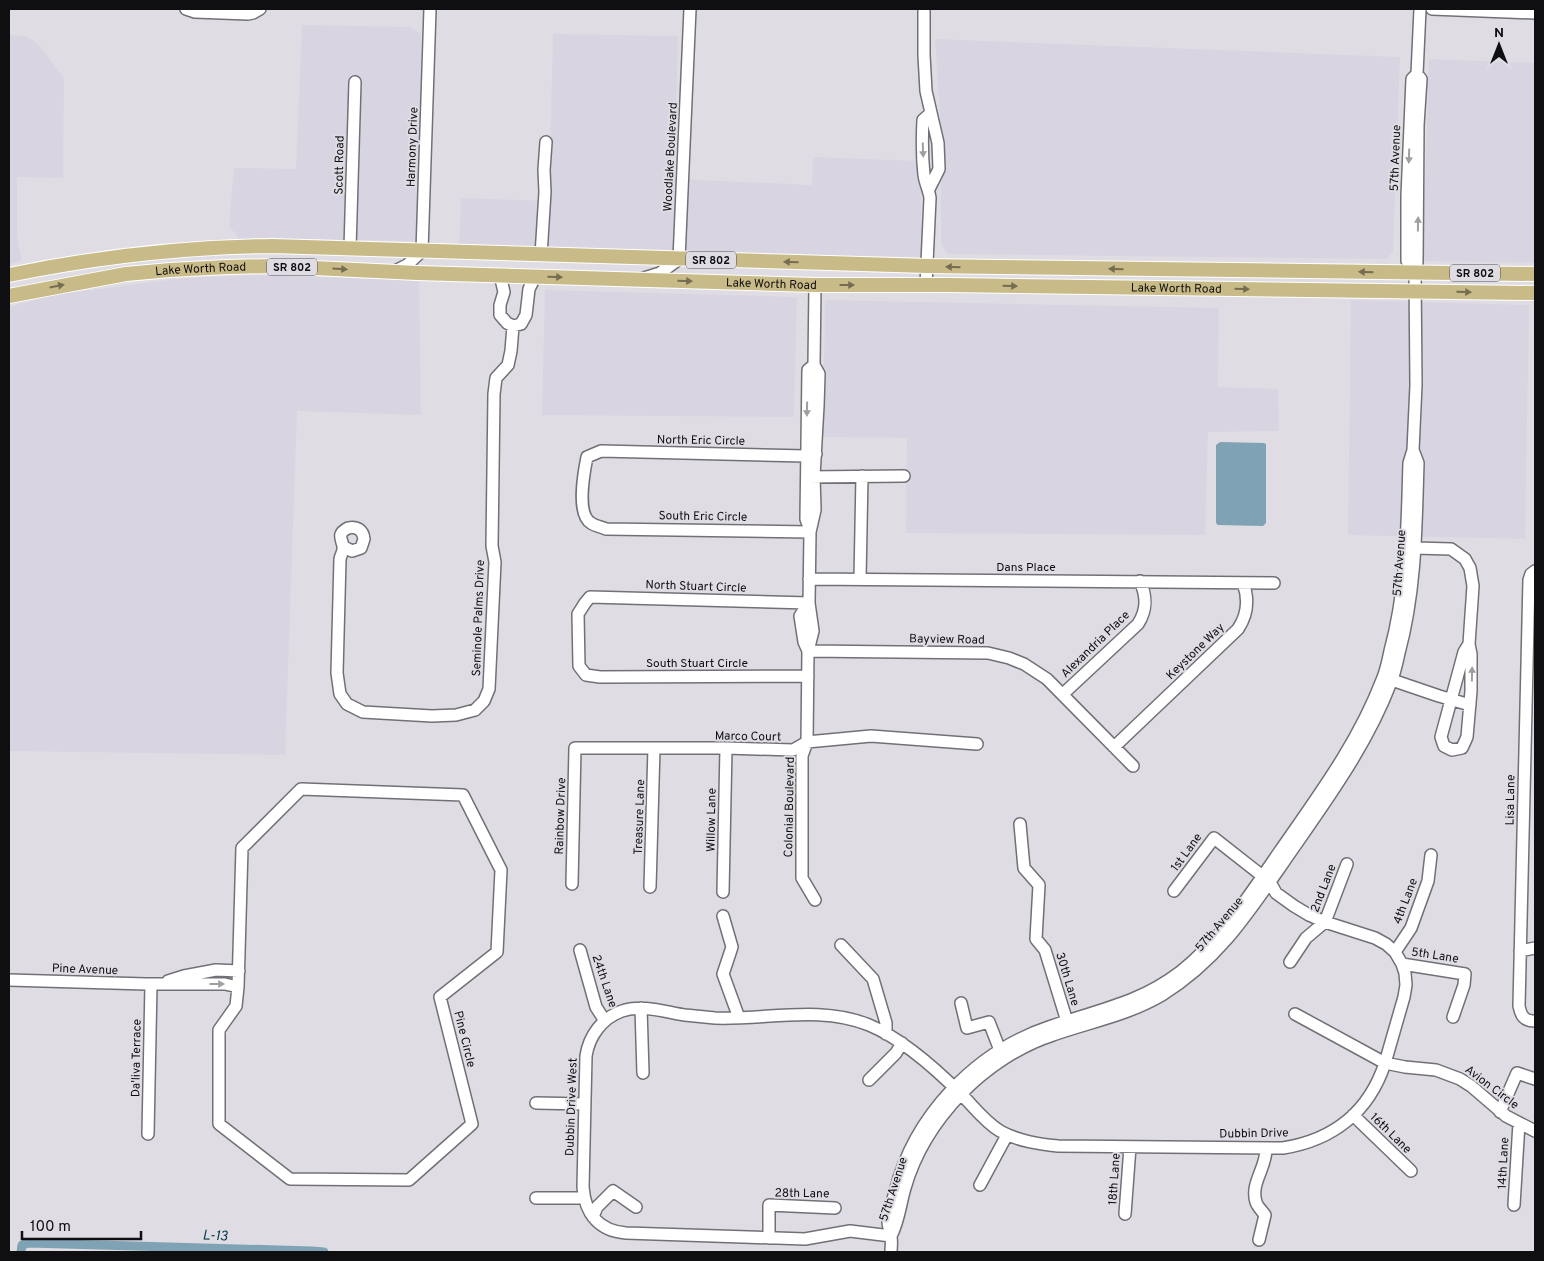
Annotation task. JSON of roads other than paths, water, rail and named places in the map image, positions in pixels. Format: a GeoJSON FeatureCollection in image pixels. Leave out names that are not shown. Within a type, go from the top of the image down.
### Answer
{"type":"FeatureCollection","features":[{"type":"Feature","properties":{"kind":"main road","name":"Lake Worth Road"},"geometry":{"type":"LineString","coordinates":[[9,275],[152,252],[272,246],[927,266],[1535,274]]}},
{"type":"Feature","properties":{"kind":"main road"},"geometry":{"type":"LineString","coordinates":[[201,268],[220,255],[311,256],[350,248]]}},
{"type":"Feature","properties":{"kind":"main road"},"geometry":{"type":"LineString","coordinates":[[428,273],[437,260],[519,263],[540,255]]}},
{"type":"Feature","properties":{"kind":"main road","name":"Lake Worth Road"},"geometry":{"type":"LineString","coordinates":[[9,296],[126,274],[201,268],[280,267],[535,277],[815,284],[1535,293]]}},
{"type":"Feature","properties":{"kind":"main road"},"geometry":{"type":"LineString","coordinates":[[1061,286],[1082,280],[1154,279],[1162,277],[1171,269]]}},
{"type":"Feature","properties":{"kind":"main road"},"geometry":{"type":"LineString","coordinates":[[1169,288],[1178,278],[1188,276],[1246,277],[1263,270]]}},
{"type":"Feature","properties":{"kind":"street"},"geometry":{"type":"LineString","coordinates":[[186,9],[195,12],[248,14],[260,9]]}},
{"type":"Feature","properties":{"kind":"street","name":"Harmony Drive"},"geometry":{"type":"LineString","coordinates":[[422,251],[430,9]]}},
{"type":"Feature","properties":{"kind":"street","name":"Woodlake Boulevard"},"geometry":{"type":"LineString","coordinates":[[679,259],[690,9]]}},
{"type":"Feature","properties":{"kind":"street"},"geometry":{"type":"LineString","coordinates":[[924,9],[926,91],[938,143],[939,169],[930,189],[926,285]]}},
{"type":"Feature","properties":{"kind":"street","name":"57th Avenue"},"geometry":{"type":"LineString","coordinates":[[891,1236],[897,1225],[905,1187],[920,1151],[957,1091],[983,1073],[1002,1055],[1068,1026],[1115,1016],[1160,996],[1183,981],[1220,948],[1234,932],[1340,765],[1363,724],[1383,678],[1397,628],[1402,594],[1406,557],[1409,463],[1413,450],[1416,385],[1416,292],[1415,273],[1407,261],[1407,223],[1412,79],[1417,74],[1420,9]]}},
{"type":"Feature","properties":{"kind":"street"},"geometry":{"type":"LineString","coordinates":[[1432,9],[1535,13]]}},
{"type":"Feature","properties":{"kind":"street","name":"Scott Road"},"geometry":{"type":"LineString","coordinates":[[350,248],[354,82]]}},
{"type":"Feature","properties":{"kind":"street"},"geometry":{"type":"LineString","coordinates":[[930,189],[924,178],[922,135],[923,120],[931,113]]}},
{"type":"Feature","properties":{"kind":"street"},"geometry":{"type":"LineString","coordinates":[[540,255],[545,192],[546,142]]}},
{"type":"Feature","properties":{"kind":"street"},"geometry":{"type":"LineString","coordinates":[[393,272],[407,265],[422,251]]}},
{"type":"Feature","properties":{"kind":"street"},"geometry":{"type":"LineString","coordinates":[[636,280],[660,273],[679,259]]}},
{"type":"Feature","properties":{"kind":"street"},"geometry":{"type":"LineString","coordinates":[[500,275],[504,292],[500,305],[500,315],[512,326],[521,324],[526,316],[529,289],[535,277]]}},
{"type":"Feature","properties":{"kind":"street"},"geometry":{"type":"LineString","coordinates":[[811,455],[819,374],[814,365],[815,284]]}},
{"type":"Feature","properties":{"kind":"street","name":"Seminole Palms Drive"},"geometry":{"type":"LineString","coordinates":[[344,547],[340,559],[337,673],[340,694],[347,704],[363,712],[432,716],[456,715],[475,710],[484,701],[489,689],[494,562],[492,546],[494,394],[496,378],[508,366],[512,326]]}},
{"type":"Feature","properties":{"kind":"street","name":"57th Avenue"},"geometry":{"type":"LineString","coordinates":[[1266,879],[1348,770],[1371,728],[1392,680],[1406,630],[1412,587],[1418,463],[1413,450]]}},
{"type":"Feature","properties":{"kind":"street","name":"North Eric Circle"},"geometry":{"type":"LineString","coordinates":[[596,525],[590,523],[583,512],[584,472],[587,457],[601,452],[811,455]]}},
{"type":"Feature","properties":{"kind":"street","name":"Colonial Boulevard"},"geometry":{"type":"LineString","coordinates":[[811,455],[810,476],[815,510],[810,532],[809,603],[800,616],[804,642],[808,651],[807,742],[802,756],[802,878],[815,900]]}},
{"type":"Feature","properties":{"kind":"street"},"geometry":{"type":"LineString","coordinates":[[810,476],[904,476]]}},
{"type":"Feature","properties":{"kind":"street"},"geometry":{"type":"LineString","coordinates":[[860,580],[862,476]]}},
{"type":"Feature","properties":{"kind":"street","name":"South Eric Circle"},"geometry":{"type":"LineString","coordinates":[[596,525],[606,529],[810,532]]}},
{"type":"Feature","properties":{"kind":"street"},"geometry":{"type":"LineString","coordinates":[[1415,548],[1450,549],[1465,559],[1470,568],[1473,586],[1469,644],[1472,654],[1472,672],[1467,737],[1462,748],[1452,750],[1444,746],[1441,737],[1464,652],[1469,644]]}},
{"type":"Feature","properties":{"kind":"street","name":"Lisa Lane"},"geometry":{"type":"LineString","coordinates":[[1535,571],[1531,574],[1529,580],[1520,951],[1520,1011],[1525,1019],[1535,1021]]}},
{"type":"Feature","properties":{"kind":"street","name":"Dans Place"},"geometry":{"type":"LineString","coordinates":[[809,579],[1243,583]]}},
{"type":"Feature","properties":{"kind":"street","name":"Alexandria Place"},"geometry":{"type":"LineString","coordinates":[[1063,694],[1138,624],[1144,613],[1146,601],[1144,589],[1140,581]]}},
{"type":"Feature","properties":{"kind":"street"},"geometry":{"type":"LineString","coordinates":[[1243,583],[1274,583]]}},
{"type":"Feature","properties":{"kind":"street","name":"Keystone Way"},"geometry":{"type":"LineString","coordinates":[[1114,747],[1238,629],[1244,619],[1247,608],[1247,597],[1243,583]]}},
{"type":"Feature","properties":{"kind":"street","name":"North Stuart Circle"},"geometry":{"type":"LineString","coordinates":[[586,674],[579,666],[578,614],[590,597],[809,603]]}},
{"type":"Feature","properties":{"kind":"street","name":"Bayview Road"},"geometry":{"type":"LineString","coordinates":[[808,651],[993,654],[1009,658],[1039,672],[1133,766]]}},
{"type":"Feature","properties":{"kind":"street","name":"South Stuart Circle"},"geometry":{"type":"LineString","coordinates":[[586,674],[600,677],[808,676]]}},
{"type":"Feature","properties":{"kind":"street"},"geometry":{"type":"LineString","coordinates":[[1392,680],[1470,705]]}},
{"type":"Feature","properties":{"kind":"street","name":"Marco Court"},"geometry":{"type":"LineString","coordinates":[[576,748],[792,750],[807,742],[871,736],[977,744]]}},
{"type":"Feature","properties":{"kind":"street","name":"Rainbow Drive"},"geometry":{"type":"LineString","coordinates":[[572,884],[576,748]]}},
{"type":"Feature","properties":{"kind":"street","name":"Treasure Lane"},"geometry":{"type":"LineString","coordinates":[[650,887],[654,748]]}},
{"type":"Feature","properties":{"kind":"street","name":"Willow Lane"},"geometry":{"type":"LineString","coordinates":[[723,892],[726,748]]}},
{"type":"Feature","properties":{"kind":"street","name":"Pine Circle"},"geometry":{"type":"LineString","coordinates":[[301,789],[463,795],[501,870],[497,952],[440,997],[472,1124],[409,1180],[290,1179],[218,1124],[219,1030],[236,1006],[238,987],[242,848],[301,789]]}},
{"type":"Feature","properties":{"kind":"street","name":"30th Lane"},"geometry":{"type":"LineString","coordinates":[[1020,824],[1024,868],[1039,885],[1036,938],[1045,950],[1068,1026]]}},
{"type":"Feature","properties":{"kind":"street","name":"1st Lane"},"geometry":{"type":"LineString","coordinates":[[1174,891],[1214,838],[1266,879]]}},
{"type":"Feature","properties":{"kind":"street","name":"4th Lane"},"geometry":{"type":"LineString","coordinates":[[1395,952],[1411,928],[1428,881],[1431,855]]}},
{"type":"Feature","properties":{"kind":"street","name":"2nd Lane"},"geometry":{"type":"LineString","coordinates":[[1325,922],[1347,864]]}},
{"type":"Feature","properties":{"kind":"street","name":"Dubbin Drive"},"geometry":{"type":"LineString","coordinates":[[957,1091],[988,1122],[1007,1135],[1039,1144],[1058,1146],[1266,1148],[1294,1146],[1315,1140],[1330,1132],[1353,1116],[1371,1093],[1381,1073],[1405,991],[1406,979],[1402,964],[1395,952],[1386,944],[1375,938],[1309,915],[1276,892],[1266,879]]}},
{"type":"Feature","properties":{"kind":"street"},"geometry":{"type":"LineString","coordinates":[[723,916],[732,947],[723,974],[739,1018]]}},
{"type":"Feature","properties":{"kind":"street"},"geometry":{"type":"LineString","coordinates":[[1290,962],[1306,938],[1325,922]]}},
{"type":"Feature","properties":{"kind":"street"},"geometry":{"type":"LineString","coordinates":[[841,945],[873,979],[886,1023],[886,1034]]}},
{"type":"Feature","properties":{"kind":"street"},"geometry":{"type":"LineString","coordinates":[[1520,951],[1535,948]]}},
{"type":"Feature","properties":{"kind":"street","name":"24th Lane"},"geometry":{"type":"LineString","coordinates":[[580,950],[596,1007],[605,1021]]}},
{"type":"Feature","properties":{"kind":"street","name":"5th Lane"},"geometry":{"type":"LineString","coordinates":[[1402,964],[1465,974],[1464,985],[1453,1017]]}},
{"type":"Feature","properties":{"kind":"street","name":"Pine Avenue"},"geometry":{"type":"LineString","coordinates":[[155,984],[216,970],[239,971]]}},
{"type":"Feature","properties":{"kind":"street","name":"Pine Avenue"},"geometry":{"type":"LineString","coordinates":[[9,980],[225,984],[238,987]]}},
{"type":"Feature","properties":{"kind":"street","name":"Da'liva Terrace"},"geometry":{"type":"LineString","coordinates":[[148,1134],[155,984]]}},
{"type":"Feature","properties":{"kind":"street"},"geometry":{"type":"LineString","coordinates":[[961,1003],[967,1028],[989,1022],[1002,1055]]}},
{"type":"Feature","properties":{"kind":"street"},"geometry":{"type":"LineString","coordinates":[[641,1008],[643,1073]]}},
{"type":"Feature","properties":{"kind":"street","name":"Dubbin Drive West"},"geometry":{"type":"LineString","coordinates":[[593,1217],[584,1198],[583,1187],[587,1050],[591,1038],[605,1021],[623,1011],[641,1008],[686,1015],[739,1018],[805,1014],[850,1019],[868,1025],[902,1043],[957,1091]]}},
{"type":"Feature","properties":{"kind":"street","name":"Avion Circle"},"geometry":{"type":"LineString","coordinates":[[1295,1014],[1384,1063],[1448,1073],[1471,1086],[1500,1112],[1535,1131]]}},
{"type":"Feature","properties":{"kind":"street"},"geometry":{"type":"LineString","coordinates":[[868,1080],[896,1053],[902,1043]]}},
{"type":"Feature","properties":{"kind":"street"},"geometry":{"type":"LineString","coordinates":[[1500,1112],[1517,1072],[1535,1078]]}},
{"type":"Feature","properties":{"kind":"street"},"geometry":{"type":"LineString","coordinates":[[536,1103],[584,1104]]}},
{"type":"Feature","properties":{"kind":"street","name":"16th Lane"},"geometry":{"type":"LineString","coordinates":[[1353,1116],[1410,1171]]}},
{"type":"Feature","properties":{"kind":"street","name":"14th Lane"},"geometry":{"type":"LineString","coordinates":[[1514,1205],[1519,1123]]}},
{"type":"Feature","properties":{"kind":"street"},"geometry":{"type":"LineString","coordinates":[[980,1185],[1007,1135]]}},
{"type":"Feature","properties":{"kind":"street","name":"18th Lane"},"geometry":{"type":"LineString","coordinates":[[1125,1214],[1130,1147]]}},
{"type":"Feature","properties":{"kind":"street"},"geometry":{"type":"LineString","coordinates":[[1259,1240],[1265,1215],[1256,1203],[1254,1188],[1266,1157],[1266,1148]]}},
{"type":"Feature","properties":{"kind":"street"},"geometry":{"type":"LineString","coordinates":[[636,1207],[613,1191],[597,1207],[593,1217],[604,1227],[620,1233],[812,1239],[836,1232],[850,1231],[891,1236],[891,1252]]}},
{"type":"Feature","properties":{"kind":"street"},"geometry":{"type":"LineString","coordinates":[[536,1198],[584,1198]]}},
{"type":"Feature","properties":{"kind":"street","name":"28th Lane"},"geometry":{"type":"LineString","coordinates":[[769,1238],[770,1205],[836,1208]]}},
{"type":"Feature","properties":{"kind":"water"},"geometry":{"type":"Polygon","coordinates":[[[1220,442],[1266,444],[1266,523],[1263,526],[1218,525],[1216,523],[1216,445],[1220,442]]]}},
{"type":"Feature","properties":{"kind":"waterway","name":"L-13"},"geometry":{"type":"LineString","coordinates":[[21,1252],[22,1245],[29,1243],[324,1252]]}}]}
